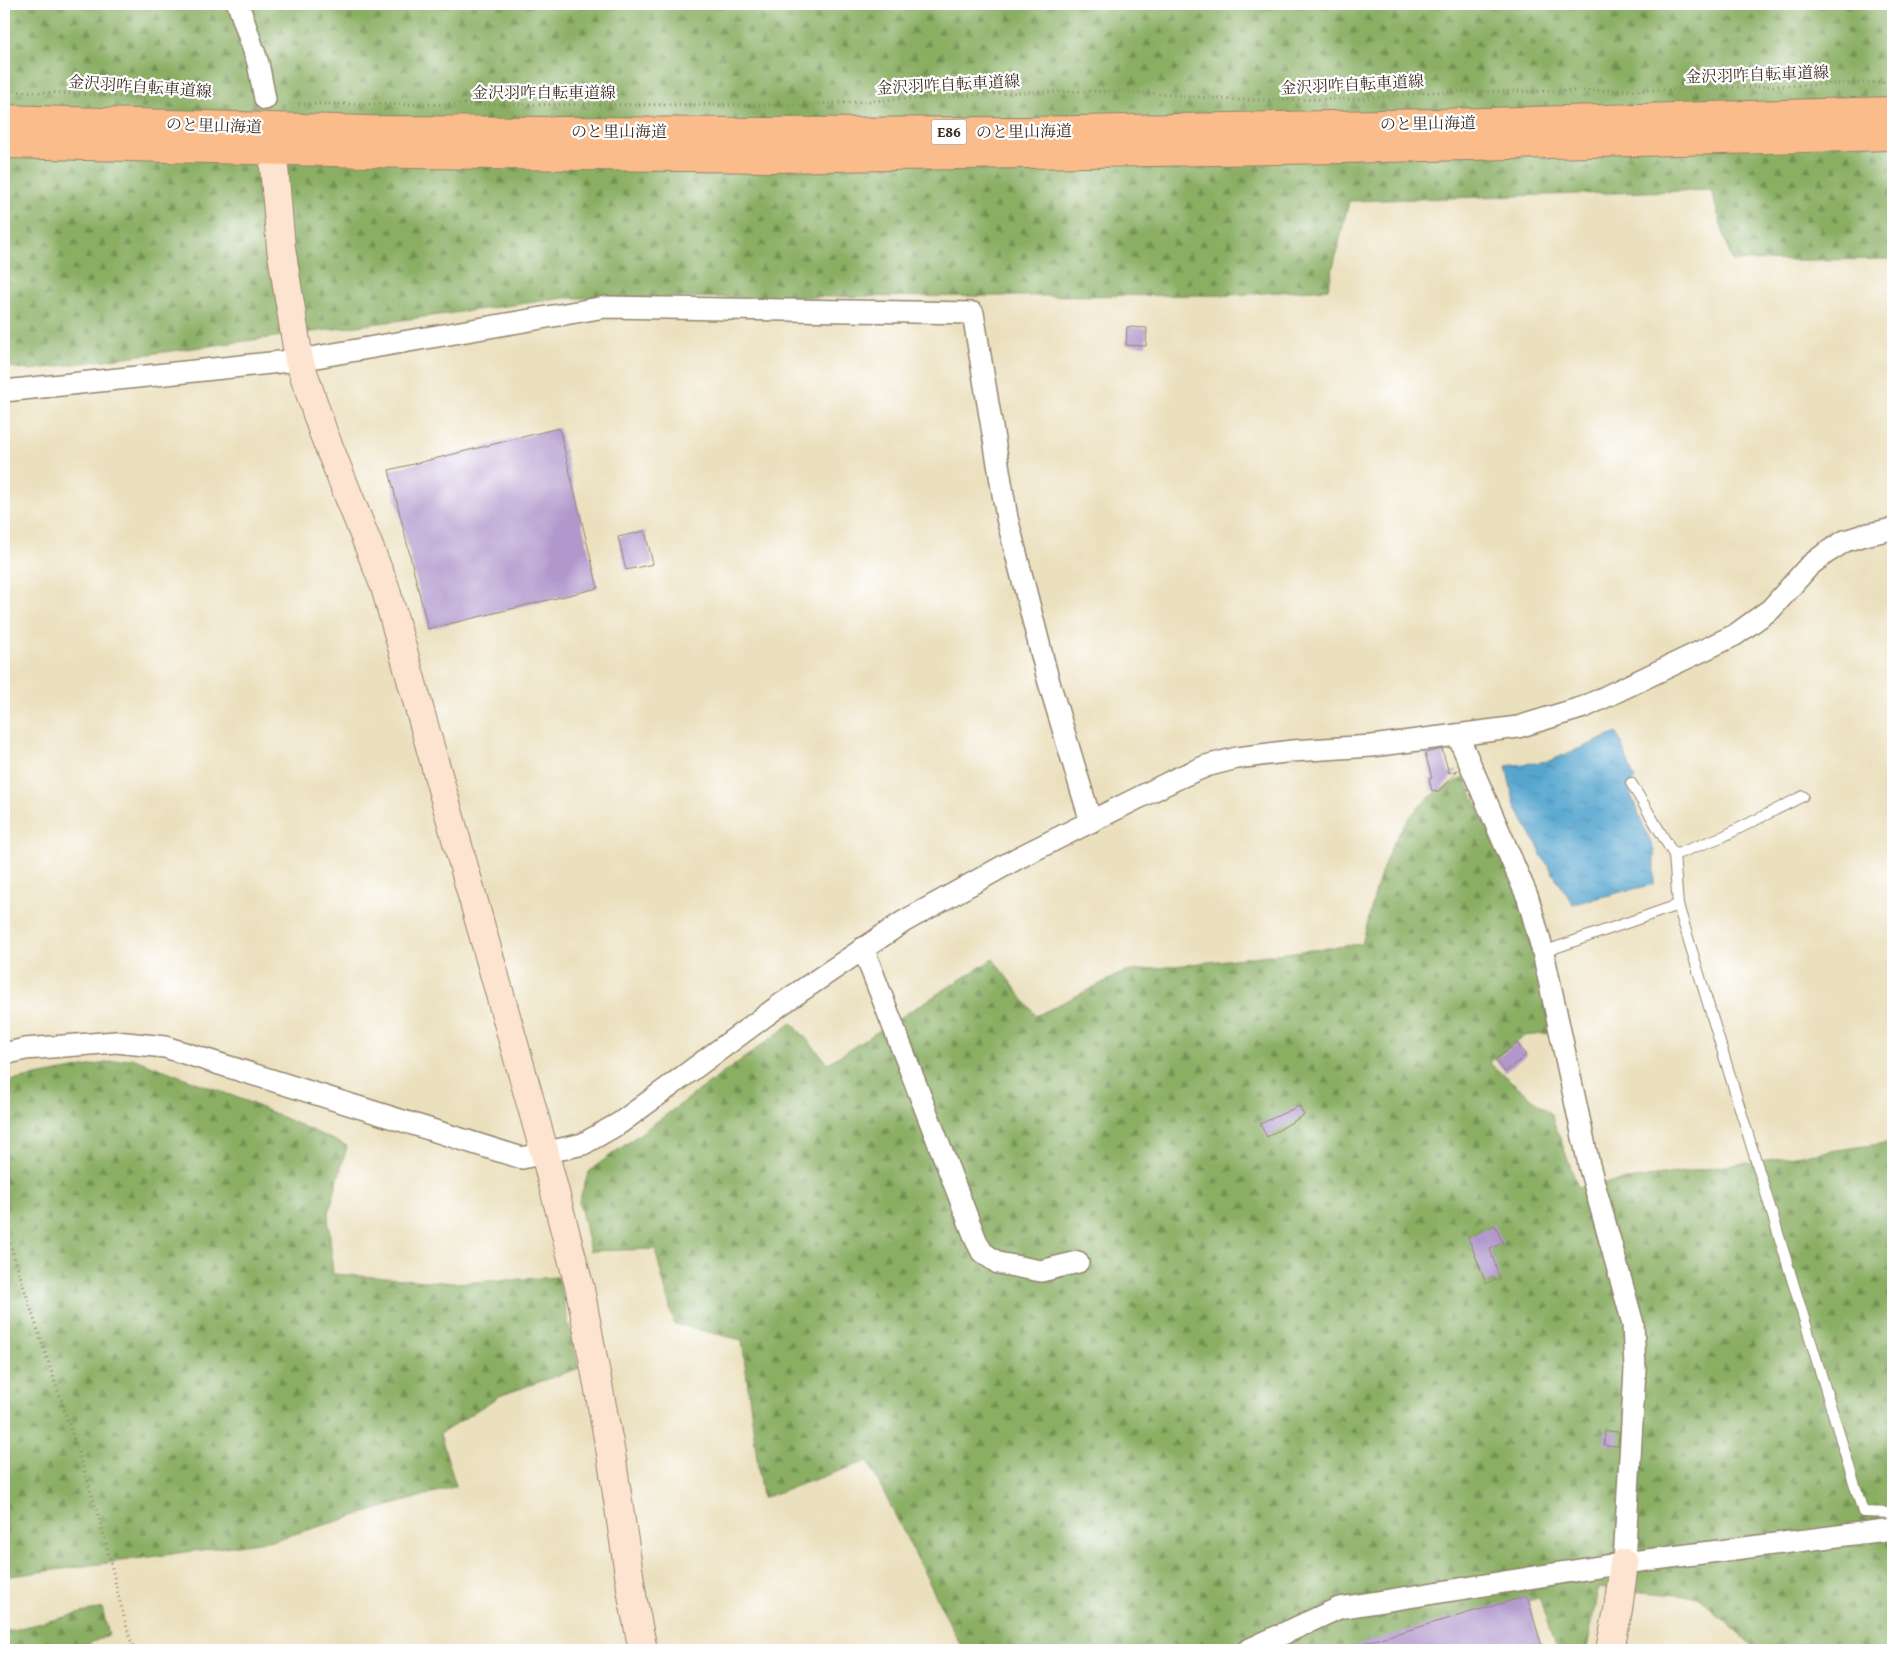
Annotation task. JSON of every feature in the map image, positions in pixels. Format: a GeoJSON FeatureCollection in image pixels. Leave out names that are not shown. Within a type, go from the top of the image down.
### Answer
{"type":"FeatureCollection","features":[{"type":"Feature","properties":{"kind":"highway","name":"のと里山海道"},"geometry":{"type":"LineString","coordinates":[[4,119],[378,130],[1026,131],[1486,122],[1893,110]]}},
{"type":"Feature","properties":{"kind":"highway","name":"のと里山海道"},"geometry":{"type":"LineString","coordinates":[[4,144],[412,154],[772,158],[1342,149],[1893,136]]}},
{"type":"Feature","properties":{"kind":"street"},"geometry":{"type":"LineString","coordinates":[[238,4],[258,63],[265,99]]}},
{"type":"Feature","properties":{"kind":"street"},"geometry":{"type":"LineString","coordinates":[[274,168],[281,248],[299,360],[323,432],[385,587],[545,1154],[580,1289],[611,1454],[633,1601],[643,1650]]}},
{"type":"Feature","properties":{"kind":"street"},"geometry":{"type":"LineString","coordinates":[[4,391],[299,360],[605,307],[973,313],[1007,518],[1048,679],[1091,822]]}},
{"type":"Feature","properties":{"kind":"street"},"geometry":{"type":"LineString","coordinates":[[4,1054],[25,1049],[116,1042],[165,1048],[522,1158],[583,1144],[620,1123],[780,1005],[863,948],[911,918],[1018,858],[1176,779],[1206,766],[1237,758],[1292,751],[1372,746],[1518,728],[1584,707],[1698,654],[1754,623],[1771,609],[1809,566],[1845,541],[1893,529]]}},
{"type":"Feature","properties":{"kind":"street"},"geometry":{"type":"LineString","coordinates":[[1458,736],[1528,898],[1544,952],[1589,1165],[1633,1324],[1635,1369],[1624,1563],[1618,1610],[1610,1650]]}},
{"type":"Feature","properties":{"kind":"street"},"geometry":{"type":"LineString","coordinates":[[863,948],[982,1252],[998,1263],[1041,1271],[1078,1262]]}},
{"type":"Feature","properties":{"kind":"street"},"geometry":{"type":"LineString","coordinates":[[1248,1650],[1339,1608],[1882,1524]]}},
{"type":"Feature","properties":{"kind":"lane"},"geometry":{"type":"LineString","coordinates":[[1631,783],[1674,855],[1678,905],[1863,1512],[1882,1524],[1893,1513]]}},
{"type":"Feature","properties":{"kind":"lane"},"geometry":{"type":"LineString","coordinates":[[1674,855],[1724,836],[1803,796]]}},
{"type":"Feature","properties":{"kind":"lane"},"geometry":{"type":"LineString","coordinates":[[1544,952],[1678,905]]}},
{"type":"Feature","properties":{"kind":"path","name":"金沢羽咋自転車道線"},"geometry":{"type":"LineString","coordinates":[[289,104],[802,105],[1024,92],[1121,91],[1237,100],[1356,99],[1434,92],[1663,90],[1893,82]]}},
{"type":"Feature","properties":{"kind":"path","name":"金沢羽咋自転車道線"},"geometry":{"type":"LineString","coordinates":[[4,91],[66,93],[152,100]]}},
{"type":"Feature","properties":{"kind":"path"},"geometry":{"type":"LineString","coordinates":[[4,1224],[97,1510],[126,1626],[134,1650]]}},
{"type":"Feature","properties":{"kind":"green space"},"geometry":{"type":"Polygon","coordinates":[[[4,4],[1893,4],[1893,259],[1732,261],[1711,190],[1349,201],[1328,289],[1231,295],[565,298],[30,370],[4,366],[4,4]]]}},
{"type":"Feature","properties":{"kind":"green space"},"geometry":{"type":"Polygon","coordinates":[[[1464,777],[1521,902],[1552,1033],[1524,1036],[1489,1063],[1551,1114],[1578,1187],[1893,1142],[1893,1650],[1757,1650],[1699,1597],[1598,1588],[1587,1650],[1556,1650],[1539,1598],[1339,1650],[971,1650],[961,1646],[868,1461],[762,1498],[742,1340],[674,1324],[655,1249],[590,1251],[579,1201],[589,1171],[792,1023],[828,1063],[993,959],[1036,1016],[1124,972],[1362,944],[1377,885],[1391,847],[1401,830],[1413,813],[1428,799],[1464,777]]]}},
{"type":"Feature","properties":{"kind":"green space"},"geometry":{"type":"Polygon","coordinates":[[[132,1058],[246,1101],[347,1146],[328,1215],[333,1274],[456,1283],[558,1277],[579,1368],[499,1396],[440,1434],[456,1486],[274,1540],[4,1577],[4,1082],[132,1058]]]}},
{"type":"Feature","properties":{"kind":"green space"},"geometry":{"type":"Polygon","coordinates":[[[102,1608],[109,1635],[74,1650],[4,1650],[4,1632],[102,1608]]]}},
{"type":"Feature","properties":{"kind":"water"},"geometry":{"type":"Polygon","coordinates":[[[1617,733],[1635,780],[1627,785],[1654,851],[1654,884],[1573,904],[1541,855],[1515,806],[1506,766],[1549,761],[1617,733]]]}},
{"type":"Feature","properties":{"kind":"building"},"geometry":{"type":"Polygon","coordinates":[[[1127,327],[1147,328],[1146,346],[1126,345],[1127,327]]]}},
{"type":"Feature","properties":{"kind":"building"},"geometry":{"type":"Polygon","coordinates":[[[559,428],[598,588],[428,629],[389,470],[559,428]]]}},
{"type":"Feature","properties":{"kind":"building"},"geometry":{"type":"Polygon","coordinates":[[[645,531],[653,564],[626,570],[618,537],[645,531]]]}},
{"type":"Feature","properties":{"kind":"building"},"geometry":{"type":"Polygon","coordinates":[[[1442,749],[1449,773],[1458,770],[1437,793],[1436,790],[1432,791],[1429,779],[1432,778],[1425,753],[1442,749]]]}},
{"type":"Feature","properties":{"kind":"building"},"geometry":{"type":"Polygon","coordinates":[[[1517,1043],[1526,1055],[1505,1072],[1495,1060],[1517,1043]]]}},
{"type":"Feature","properties":{"kind":"building"},"geometry":{"type":"Polygon","coordinates":[[[1299,1106],[1304,1115],[1267,1137],[1260,1124],[1299,1106]]]}},
{"type":"Feature","properties":{"kind":"building"},"geometry":{"type":"Polygon","coordinates":[[[1495,1225],[1503,1243],[1490,1249],[1500,1279],[1486,1283],[1468,1237],[1495,1225]]]}},
{"type":"Feature","properties":{"kind":"building"},"geometry":{"type":"Polygon","coordinates":[[[1605,1431],[1619,1432],[1618,1446],[1604,1445],[1605,1431]]]}},
{"type":"Feature","properties":{"kind":"building"},"geometry":{"type":"Polygon","coordinates":[[[1527,1596],[1543,1650],[1354,1650],[1353,1646],[1527,1596]]]}}]}
